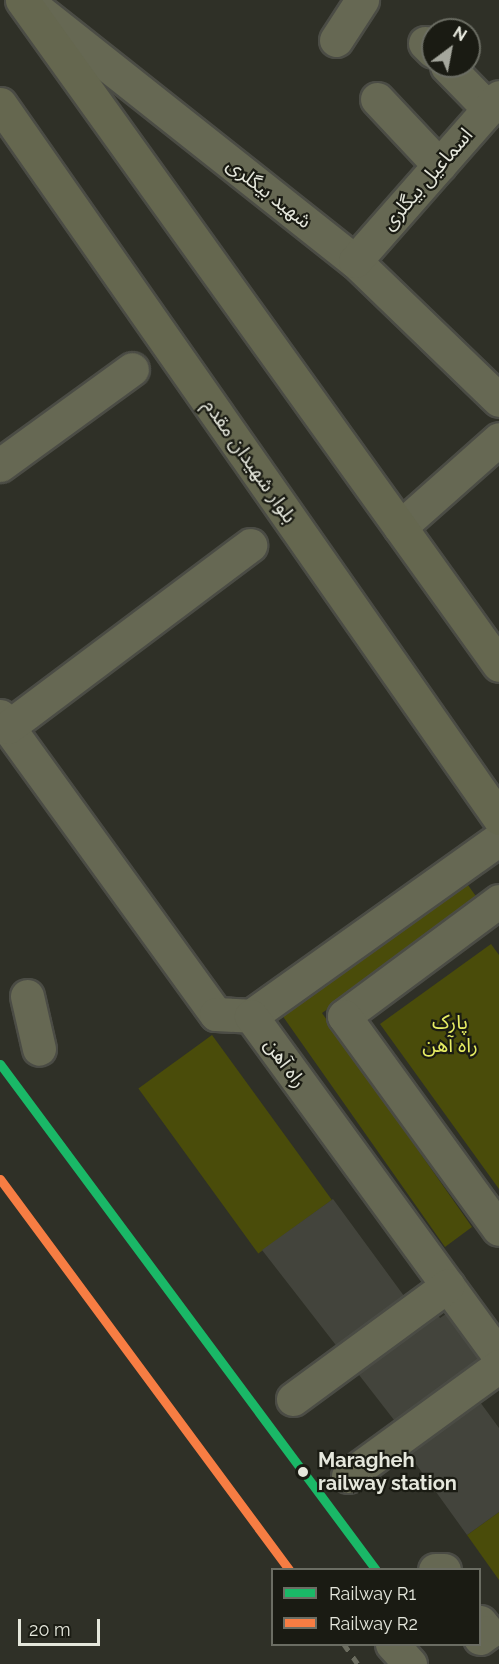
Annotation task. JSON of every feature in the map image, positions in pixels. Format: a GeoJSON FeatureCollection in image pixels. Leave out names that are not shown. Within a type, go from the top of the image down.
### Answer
{"type":"FeatureCollection","features":[{"type":"Feature","properties":{"kind":"main road"},"geometry":{"type":"LineString","coordinates":[[24,0],[499,665]]}},
{"type":"Feature","properties":{"kind":"main road","name":"بلوار شهیدان مقدم"},"geometry":{"type":"LineString","coordinates":[[0,104],[499,818]]}},
{"type":"Feature","properties":{"kind":"street","name":"شهید بیگلری"},"geometry":{"type":"LineString","coordinates":[[24,0],[355,261],[499,400]]}},
{"type":"Feature","properties":{"kind":"street"},"geometry":{"type":"LineString","coordinates":[[336,40],[362,0]]}},
{"type":"Feature","properties":{"kind":"street"},"geometry":{"type":"LineString","coordinates":[[464,78],[494,103]]}},
{"type":"Feature","properties":{"kind":"street"},"geometry":{"type":"LineString","coordinates":[[377,99],[439,165]]}},
{"type":"Feature","properties":{"kind":"street","name":"اسماعیل بیگلری"},"geometry":{"type":"LineString","coordinates":[[355,261],[494,103]]}},
{"type":"Feature","properties":{"kind":"street"},"geometry":{"type":"LineString","coordinates":[[0,465],[132,369]]}},
{"type":"Feature","properties":{"kind":"street"},"geometry":{"type":"LineString","coordinates":[[400,527],[499,439]]}},
{"type":"Feature","properties":{"kind":"street"},"geometry":{"type":"LineString","coordinates":[[250,545],[4,722],[216,1014],[251,1016],[499,839]]}},
{"type":"Feature","properties":{"kind":"street"},"geometry":{"type":"LineString","coordinates":[[499,901],[344,1016],[499,1229]]}},
{"type":"Feature","properties":{"kind":"street"},"geometry":{"type":"LineString","coordinates":[[27,996],[39,1049]]}},
{"type":"Feature","properties":{"kind":"street","name":"راه آهن"},"geometry":{"type":"LineString","coordinates":[[251,1016],[448,1285],[489,1320],[499,1356]]}},
{"type":"Feature","properties":{"kind":"street"},"geometry":{"type":"LineString","coordinates":[[292,1399],[448,1285]]}},
{"type":"Feature","properties":{"kind":"street"},"geometry":{"type":"LineString","coordinates":[[348,1476],[499,1365]]}},
{"type":"Feature","properties":{"kind":"street"},"geometry":{"type":"LineString","coordinates":[[481,1623],[488,1632],[481,1637]]}},
{"type":"Feature","properties":{"kind":"street"},"geometry":{"type":"LineString","coordinates":[[394,1646],[410,1664]]}},
{"type":"Feature","properties":{"kind":"green space"},"geometry":{"type":"Polygon","coordinates":[[[463,878],[480,902],[322,1013],[472,1227],[445,1247],[277,1008],[463,878]]]}},
{"type":"Feature","properties":{"kind":"green space","name":"پارک راه آهن"},"geometry":{"type":"Polygon","coordinates":[[[491,944],[499,955],[499,1189],[380,1024],[491,944]]]}},
{"type":"Feature","properties":{"kind":"green space"},"geometry":{"type":"Polygon","coordinates":[[[212,1035],[332,1200],[258,1254],[138,1088],[212,1035]]]}},
{"type":"Feature","properties":{"kind":"green space"},"geometry":{"type":"Polygon","coordinates":[[[499,1512],[499,1580],[467,1535],[499,1512]]]}},
{"type":"Feature","properties":{"kind":"building","name":"Maragheh railway station"},"geometry":{"type":"Polygon","coordinates":[[[333,1199],[418,1315],[431,1305],[440,1318],[459,1305],[494,1353],[472,1391],[499,1428],[499,1512],[467,1535],[403,1446],[408,1438],[262,1250],[333,1199]]]}},
{"type":"Feature","properties":{"kind":"railway"},"geometry":{"type":"LineString","coordinates":[[0,1064],[69,1153]]}},
{"type":"Feature","properties":{"kind":"railway"},"geometry":{"type":"LineString","coordinates":[[0,1179],[288,1568]]}},
{"type":"Feature","properties":{"kind":"railway"},"geometry":{"type":"LineString","coordinates":[[345,1646],[358,1664]]}},
{"type":"Feature","properties":{"kind":"rail line","name":"R1"},"geometry":{"type":"LineString","coordinates":[[0,1064],[375,1568]]}},
{"type":"Feature","properties":{"kind":"rail line","name":"R2"},"geometry":{"type":"LineString","coordinates":[[0,1179],[288,1568]]}},
{"type":"Feature","properties":{"kind":"place","name":"Maragheh railway station"},"geometry":{"type":"Point","coordinates":[303,1472]}}]}
